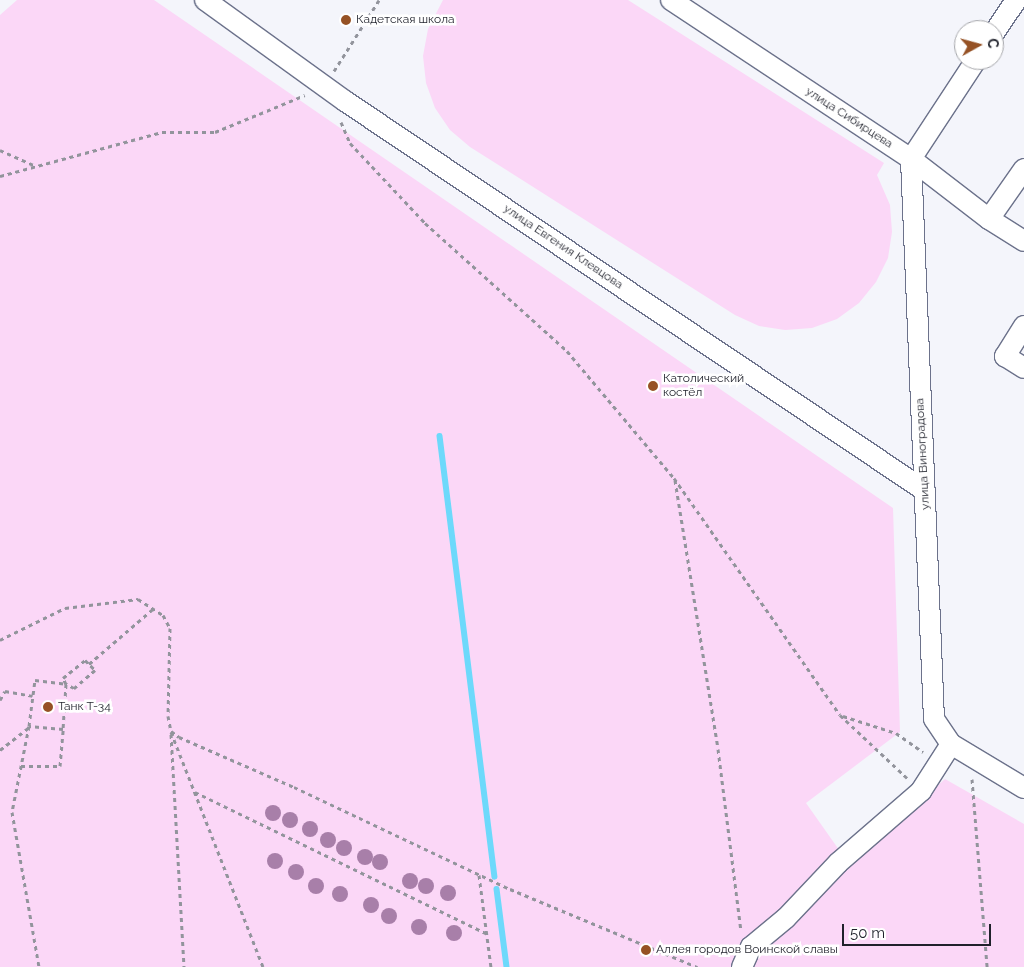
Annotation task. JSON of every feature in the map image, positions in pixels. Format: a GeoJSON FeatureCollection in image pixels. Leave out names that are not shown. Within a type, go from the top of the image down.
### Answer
{"type":"FeatureCollection","features":[{"type":"Feature","properties":{"kind":"street","name":"улица Евгения Клевцова"},"geometry":{"type":"LineString","coordinates":[[205,0],[345,101],[924,490]]}},
{"type":"Feature","properties":{"kind":"street","name":"улица Сибирцева"},"geometry":{"type":"LineString","coordinates":[[671,0],[911,158],[989,219],[1024,241]]}},
{"type":"Feature","properties":{"kind":"street"},"geometry":{"type":"LineString","coordinates":[[1004,22],[1018,6]]}},
{"type":"Feature","properties":{"kind":"street"},"geometry":{"type":"LineString","coordinates":[[911,158],[969,70]]}},
{"type":"Feature","properties":{"kind":"street","name":"улица Виноградова"},"geometry":{"type":"LineString","coordinates":[[911,158],[934,719],[952,744]]}},
{"type":"Feature","properties":{"kind":"street"},"geometry":{"type":"LineString","coordinates":[[989,219],[1024,169]]}},
{"type":"Feature","properties":{"kind":"street"},"geometry":{"type":"LineString","coordinates":[[1024,326],[1005,356],[1024,368]]}},
{"type":"Feature","properties":{"kind":"street"},"geometry":{"type":"LineString","coordinates":[[743,962],[838,863],[921,791],[937,762],[952,744],[1024,788]]}},
{"type":"Feature","properties":{"kind":"path"},"geometry":{"type":"LineString","coordinates":[[0,176],[35,165],[103,151],[131,139],[162,132],[214,132],[245,122],[324,86],[378,0]]}},
{"type":"Feature","properties":{"kind":"path"},"geometry":{"type":"LineString","coordinates":[[345,101],[338,114],[350,143],[425,223],[567,351],[674,478],[840,715],[921,791]]}},
{"type":"Feature","properties":{"kind":"path"},"geometry":{"type":"LineString","coordinates":[[0,150],[35,165]]}},
{"type":"Feature","properties":{"kind":"path"},"geometry":{"type":"LineString","coordinates":[[674,478],[718,749],[743,962]]}},
{"type":"Feature","properties":{"kind":"path"},"geometry":{"type":"LineString","coordinates":[[0,640],[65,608],[138,599],[163,615],[170,628],[171,731],[184,967]]}},
{"type":"Feature","properties":{"kind":"path"},"geometry":{"type":"LineString","coordinates":[[89,664],[154,608]]}},
{"type":"Feature","properties":{"kind":"path"},"geometry":{"type":"LineString","coordinates":[[21,766],[60,766],[66,684],[63,678],[85,660],[95,670],[74,688],[66,684],[35,680],[29,726],[21,766],[12,812],[39,967]]}},
{"type":"Feature","properties":{"kind":"path"},"geometry":{"type":"LineString","coordinates":[[0,700],[5,691],[33,696]]}},
{"type":"Feature","properties":{"kind":"path"},"geometry":{"type":"LineString","coordinates":[[840,715],[896,732],[937,762]]}},
{"type":"Feature","properties":{"kind":"path"},"geometry":{"type":"LineString","coordinates":[[0,750],[29,726],[63,729]]}},
{"type":"Feature","properties":{"kind":"path"},"geometry":{"type":"LineString","coordinates":[[171,731],[263,967]]}},
{"type":"Feature","properties":{"kind":"path"},"geometry":{"type":"LineString","coordinates":[[171,731],[479,874],[697,967]]}},
{"type":"Feature","properties":{"kind":"path"},"geometry":{"type":"LineString","coordinates":[[970,756],[987,967]]}},
{"type":"Feature","properties":{"kind":"path"},"geometry":{"type":"LineString","coordinates":[[195,792],[486,934]]}},
{"type":"Feature","properties":{"kind":"path"},"geometry":{"type":"LineString","coordinates":[[479,874],[491,967]]}},
{"type":"Feature","properties":{"kind":"shaded area"},"geometry":{"type":"Polygon","coordinates":[[[17,0],[154,0],[893,508],[900,732],[806,803],[849,864],[945,779],[1024,824],[1024,967],[0,967],[0,15],[17,0]]]}},
{"type":"Feature","properties":{"kind":"shaded area"},"geometry":{"type":"Polygon","coordinates":[[[443,0],[628,0],[884,163],[877,175],[890,205],[892,232],[888,258],[876,282],[859,303],[837,319],[812,328],[785,330],[759,326],[735,315],[470,147],[450,130],[435,108],[426,83],[423,56],[428,29],[443,0]]]}},
{"type":"Feature","properties":{"kind":"waterway"},"geometry":{"type":"LineString","coordinates":[[440,436],[495,877]]}},
{"type":"Feature","properties":{"kind":"waterway"},"geometry":{"type":"LineString","coordinates":[[497,889],[507,967]]}},
{"type":"Feature","properties":{"kind":"place","name":"Кадетская школа"},"geometry":{"type":"Point","coordinates":[346,20]}},
{"type":"Feature","properties":{"kind":"place","name":"Католический костёл"},"geometry":{"type":"Point","coordinates":[653,386]}},
{"type":"Feature","properties":{"kind":"place","name":"Танк Т-34"},"geometry":{"type":"Point","coordinates":[48,707]}},
{"type":"Feature","properties":{"kind":"place","name":"Аллея городов Воинской славы"},"geometry":{"type":"Point","coordinates":[646,950]}}]}
